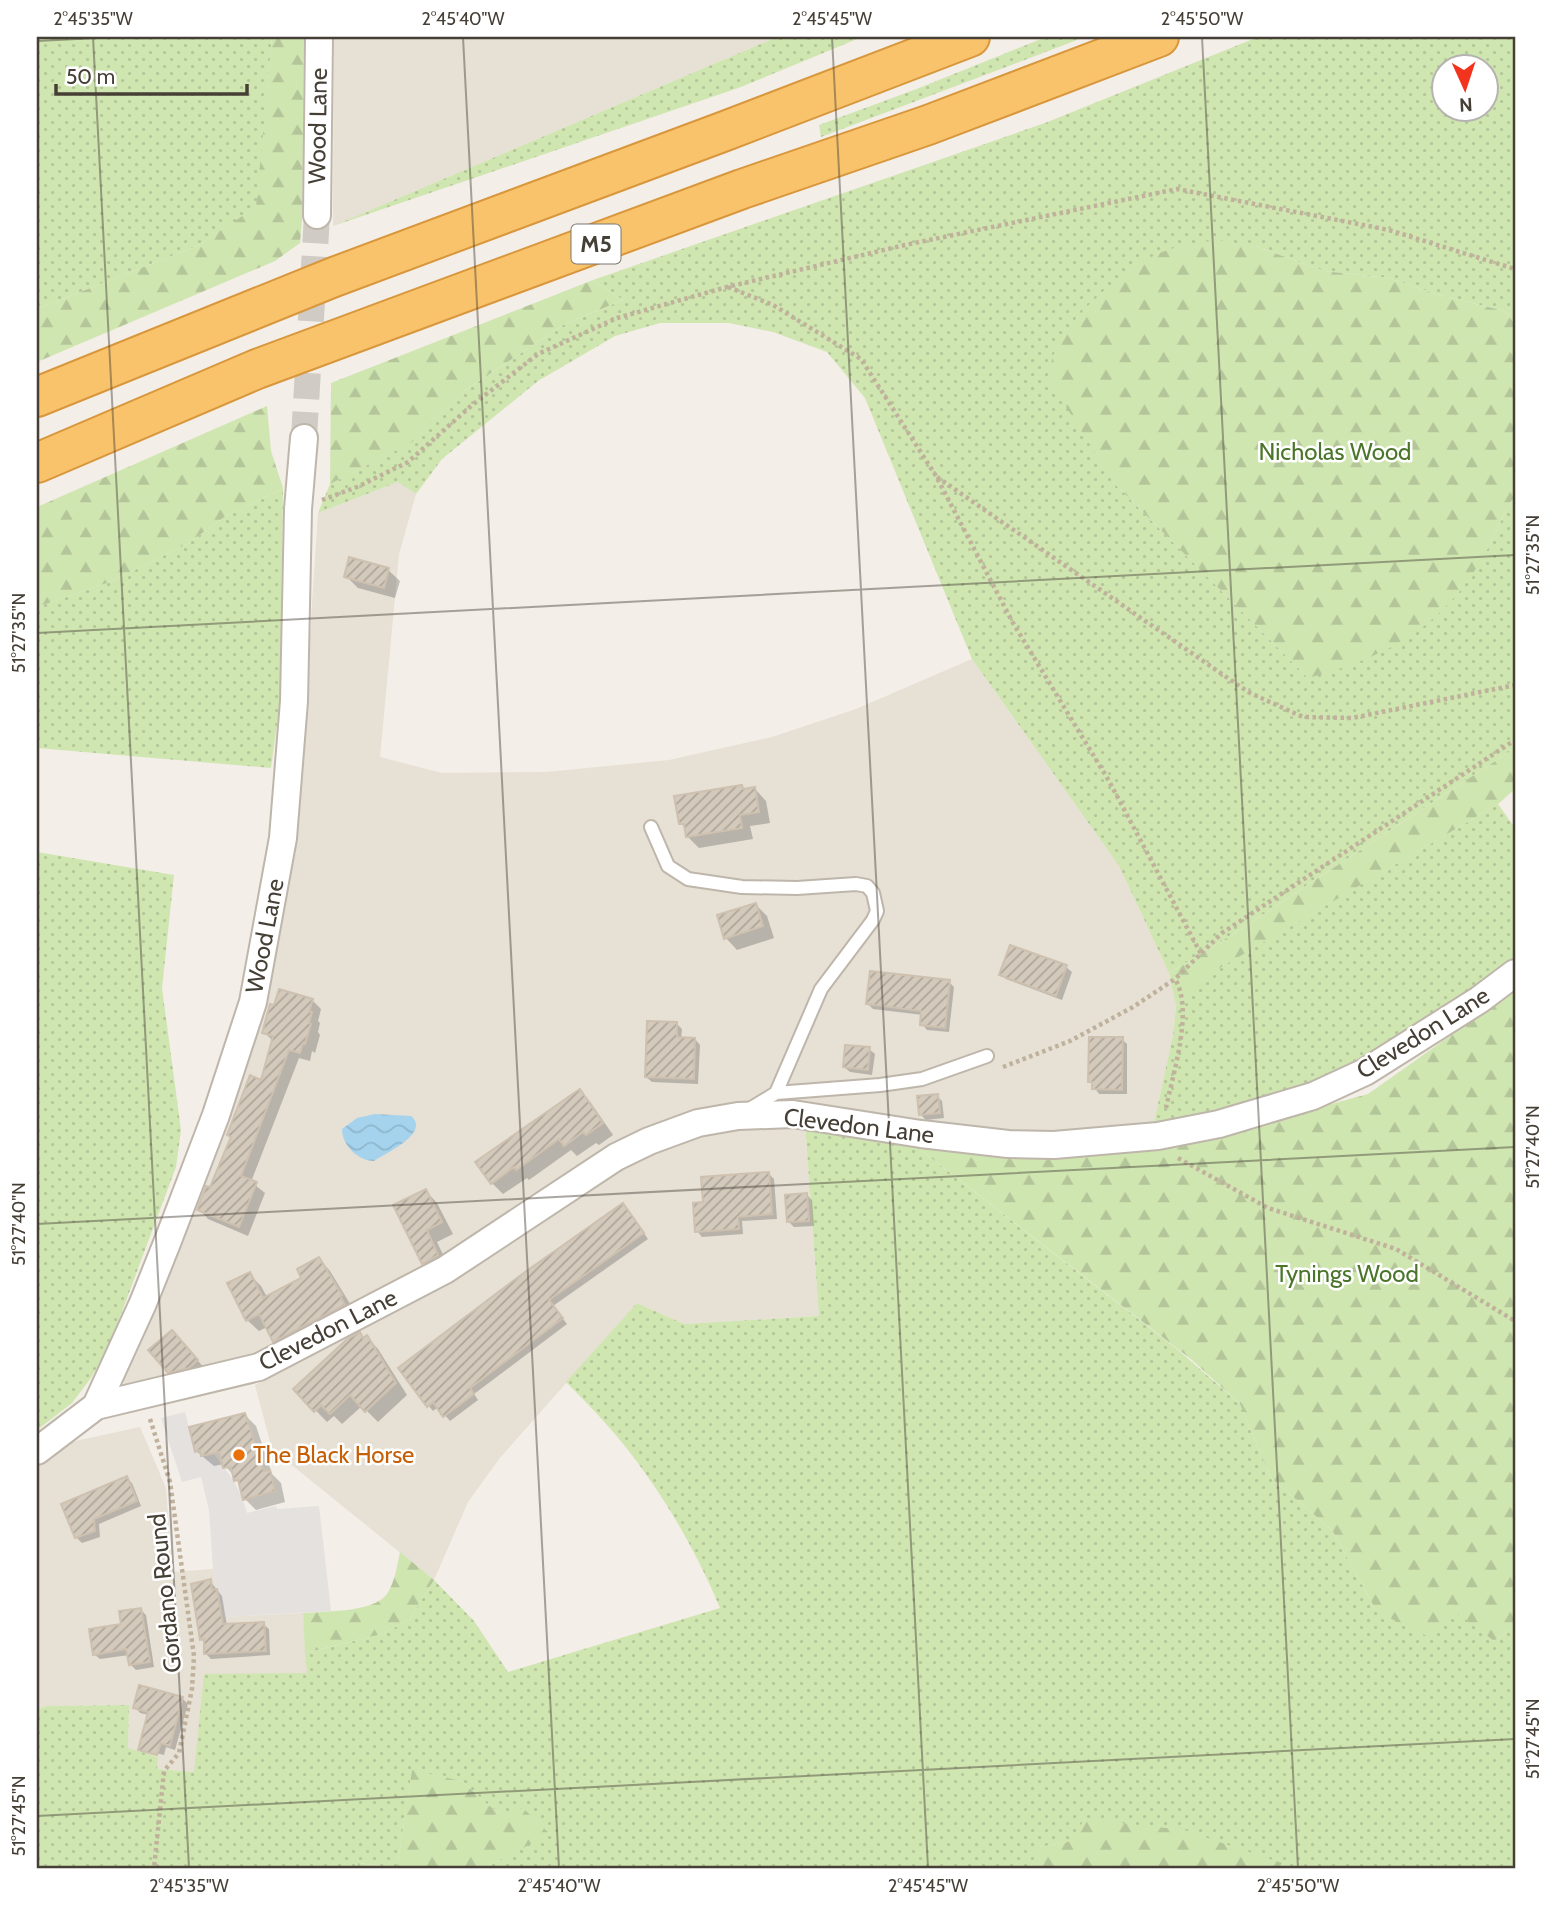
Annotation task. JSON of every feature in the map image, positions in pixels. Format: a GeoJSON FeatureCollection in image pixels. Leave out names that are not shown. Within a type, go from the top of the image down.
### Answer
{"type":"FeatureCollection","features":[{"type":"Feature","properties":{"kind":"highway","name":"M5"},"geometry":{"type":"LineString","coordinates":[[37,397],[334,277],[970,37]]}},
{"type":"Feature","properties":{"kind":"highway","name":"M5"},"geometry":{"type":"LineString","coordinates":[[37,463],[257,369],[742,189],[928,125],[1159,37]]}},
{"type":"Feature","properties":{"kind":"street","name":"Wood Lane"},"geometry":{"type":"LineString","coordinates":[[317,215],[320,37]]}},
{"type":"Feature","properties":{"kind":"street","name":"Wood Lane"},"geometry":{"type":"LineString","coordinates":[[96,1406],[167,1243],[216,1115],[253,1002],[283,838],[294,701],[298,509],[304,438]]}},
{"type":"Feature","properties":{"kind":"street","name":"Clevedon Lane"},"geometry":{"type":"LineString","coordinates":[[37,1451],[96,1406],[259,1367],[445,1270],[616,1157],[649,1141],[698,1123],[738,1116],[793,1114],[921,1134],[1008,1144],[1054,1145],[1158,1136],[1219,1124],[1313,1096],[1376,1065],[1479,1000],[1515,973]]}},
{"type":"Feature","properties":{"kind":"lane"},"geometry":{"type":"LineString","coordinates":[[651,827],[668,866],[688,879],[742,887],[856,884],[867,886],[877,901],[873,920],[821,989],[776,1093]]}},
{"type":"Feature","properties":{"kind":"lane"},"geometry":{"type":"LineString","coordinates":[[738,1116],[776,1093],[922,1079],[987,1056]]}},
{"type":"Feature","properties":{"kind":"path"},"geometry":{"type":"LineString","coordinates":[[298,509],[357,487],[408,462],[471,406],[538,355],[617,318],[727,287],[905,245],[1177,189],[1389,230],[1515,269]]}},
{"type":"Feature","properties":{"kind":"path"},"geometry":{"type":"LineString","coordinates":[[727,287],[773,305],[861,359],[936,476],[1013,623],[1109,781],[1201,954]]}},
{"type":"Feature","properties":{"kind":"path"},"geometry":{"type":"LineString","coordinates":[[936,476],[1248,692],[1303,717],[1352,718],[1515,685]]}},
{"type":"Feature","properties":{"kind":"path"},"geometry":{"type":"LineString","coordinates":[[1515,740],[1222,933],[1175,979],[1179,985],[1184,1015],[1166,1110],[1158,1136],[1163,1150],[1268,1208],[1396,1249],[1515,1321]]}},
{"type":"Feature","properties":{"kind":"path","name":"Gordano Round"},"geometry":{"type":"LineString","coordinates":[[143,1395],[170,1482],[194,1656],[192,1689],[180,1753],[164,1772],[155,1868]]}},
{"type":"Feature","properties":{"kind":"shaded area"},"geometry":{"type":"Polygon","coordinates":[[[334,37],[777,37],[333,226],[334,37]]]}},
{"type":"Feature","properties":{"kind":"shaded area"},"geometry":{"type":"Polygon","coordinates":[[[398,482],[416,494],[399,554],[380,757],[442,773],[546,772],[669,760],[772,737],[856,709],[972,659],[1119,866],[1169,973],[1176,1006],[1173,1035],[1153,1127],[996,1134],[733,1105],[500,1224],[262,1360],[132,1392],[122,1381],[188,1218],[252,1037],[296,849],[318,513],[398,482]]]}},
{"type":"Feature","properties":{"kind":"shaded area"},"geometry":{"type":"Polygon","coordinates":[[[805,1124],[819,1316],[684,1324],[637,1303],[499,1459],[468,1502],[434,1580],[272,1449],[255,1385],[455,1272],[636,1157],[699,1131],[805,1124]]]}},
{"type":"Feature","properties":{"kind":"shaded area"},"geometry":{"type":"Polygon","coordinates":[[[185,1412],[195,1451],[200,1450],[201,1456],[213,1453],[234,1481],[247,1513],[276,1506],[277,1509],[319,1506],[331,1611],[222,1617],[213,1569],[209,1510],[201,1477],[182,1482],[161,1418],[185,1412]]]}},
{"type":"Feature","properties":{"kind":"shaded area"},"geometry":{"type":"Polygon","coordinates":[[[140,1427],[166,1488],[172,1572],[213,1569],[222,1617],[303,1613],[307,1673],[194,1772],[157,1769],[158,1757],[128,1748],[129,1705],[46,1706],[37,1710],[37,1466],[66,1443],[140,1427]]]}},
{"type":"Feature","properties":{"kind":"green space"},"geometry":{"type":"Polygon","coordinates":[[[37,37],[272,37],[257,207],[197,246],[37,309],[37,37]]]}},
{"type":"Feature","properties":{"kind":"green space"},"geometry":{"type":"Polygon","coordinates":[[[272,37],[304,37],[300,243],[275,261],[37,362],[37,309],[197,246],[256,207],[272,37]]]}},
{"type":"Feature","properties":{"kind":"green space"},"geometry":{"type":"Polygon","coordinates":[[[777,37],[862,37],[741,87],[333,226],[777,37]]]}},
{"type":"Feature","properties":{"kind":"green space"},"geometry":{"type":"Polygon","coordinates":[[[1046,37],[1085,37],[821,137],[819,125],[1046,37]]]}},
{"type":"Feature","properties":{"kind":"green space"},"geometry":{"type":"Polygon","coordinates":[[[1258,37],[1515,37],[1515,324],[1505,311],[1439,295],[1388,278],[1324,271],[1255,246],[1129,271],[1076,318],[1114,483],[1308,678],[1458,593],[1488,548],[1515,496],[1515,748],[1238,931],[1169,973],[1119,866],[972,659],[865,398],[827,352],[773,332],[729,323],[660,323],[615,336],[538,381],[442,459],[416,494],[398,482],[318,513],[330,484],[410,443],[464,391],[563,325],[623,300],[593,280],[1045,123],[1258,37]]]}},
{"type":"Feature","properties":{"kind":"green space","name":"Nicholas Wood"},"geometry":{"type":"Polygon","coordinates":[[[1218,240],[1255,246],[1324,271],[1388,278],[1439,295],[1505,311],[1515,324],[1515,496],[1488,548],[1472,575],[1454,597],[1435,617],[1413,634],[1365,660],[1308,678],[1114,483],[1048,378],[1054,354],[1071,324],[1112,284],[1162,252],[1218,240]]]}},
{"type":"Feature","properties":{"kind":"green space"},"geometry":{"type":"Polygon","coordinates":[[[593,280],[623,300],[563,325],[464,391],[411,443],[330,484],[331,383],[593,280]]]}},
{"type":"Feature","properties":{"kind":"green space"},"geometry":{"type":"Polygon","coordinates":[[[267,406],[271,451],[283,488],[223,518],[187,544],[110,582],[37,607],[37,507],[267,406]]]}},
{"type":"Feature","properties":{"kind":"green space"},"geometry":{"type":"Polygon","coordinates":[[[283,488],[280,702],[271,768],[37,748],[37,607],[110,582],[187,544],[223,518],[283,488]]]}},
{"type":"Feature","properties":{"kind":"green space"},"geometry":{"type":"Polygon","coordinates":[[[1515,748],[1515,789],[1498,804],[1208,975],[1176,1006],[1169,973],[1238,931],[1515,748]]]}},
{"type":"Feature","properties":{"kind":"green space"},"geometry":{"type":"Polygon","coordinates":[[[1498,804],[1515,828],[1515,960],[1396,1037],[1301,1087],[1241,1109],[1153,1127],[1173,1035],[1176,1006],[1207,975],[1498,804]]]}},
{"type":"Feature","properties":{"kind":"green space"},"geometry":{"type":"Polygon","coordinates":[[[37,852],[174,875],[162,988],[181,1130],[176,1167],[108,1349],[72,1403],[37,1430],[37,852]]]}},
{"type":"Feature","properties":{"kind":"green space","name":"Tynings Wood"},"geometry":{"type":"Polygon","coordinates":[[[1515,990],[1515,1626],[1494,1641],[1453,1610],[1427,1636],[1377,1612],[1332,1530],[1271,1478],[1240,1404],[1192,1360],[913,1144],[1092,1154],[1163,1150],[1368,1094],[1515,990]]]}},
{"type":"Feature","properties":{"kind":"green space"},"geometry":{"type":"Polygon","coordinates":[[[805,1124],[913,1144],[1177,1349],[1240,1404],[1271,1478],[1332,1530],[1377,1612],[1453,1609],[1494,1641],[1515,1626],[1515,1868],[1279,1868],[1282,1863],[1068,1842],[1040,1847],[1030,1868],[484,1868],[550,1833],[501,1814],[462,1781],[412,1771],[397,1868],[359,1863],[358,1868],[37,1868],[37,1710],[46,1706],[129,1705],[128,1748],[158,1757],[157,1769],[194,1772],[204,1674],[307,1673],[305,1653],[382,1634],[409,1620],[434,1580],[474,1621],[508,1672],[720,1608],[698,1559],[656,1489],[624,1445],[566,1382],[637,1303],[684,1324],[819,1316],[805,1124]]]}},
{"type":"Feature","properties":{"kind":"green space"},"geometry":{"type":"Polygon","coordinates":[[[400,1552],[434,1580],[409,1620],[382,1634],[305,1653],[303,1613],[360,1608],[380,1600],[392,1584],[400,1552]]]}},
{"type":"Feature","properties":{"kind":"green space"},"geometry":{"type":"Polygon","coordinates":[[[412,1770],[462,1781],[501,1814],[523,1808],[550,1834],[484,1868],[397,1868],[412,1770]]]}},
{"type":"Feature","properties":{"kind":"green space"},"geometry":{"type":"Polygon","coordinates":[[[1085,1819],[1184,1830],[1282,1863],[1279,1868],[1030,1868],[1039,1847],[1068,1842],[1085,1819]]]}},
{"type":"Feature","properties":{"kind":"green space"},"geometry":{"type":"Polygon","coordinates":[[[358,1863],[397,1868],[358,1868],[358,1863]]]}},
{"type":"Feature","properties":{"kind":"water"},"geometry":{"type":"Polygon","coordinates":[[[375,1114],[411,1116],[416,1122],[415,1129],[405,1142],[374,1161],[362,1158],[352,1151],[345,1141],[342,1129],[357,1118],[375,1114]]]}},
{"type":"Feature","properties":{"kind":"building"},"geometry":{"type":"Polygon","coordinates":[[[349,557],[389,568],[384,588],[344,577],[349,557]]]}},
{"type":"Feature","properties":{"kind":"building"},"geometry":{"type":"Polygon","coordinates":[[[742,785],[743,789],[755,787],[759,812],[740,815],[742,828],[686,837],[684,824],[679,824],[674,796],[742,785]]]}},
{"type":"Feature","properties":{"kind":"building"},"geometry":{"type":"Polygon","coordinates":[[[756,903],[763,926],[724,939],[717,915],[756,903]]]}},
{"type":"Feature","properties":{"kind":"building"},"geometry":{"type":"Polygon","coordinates":[[[1010,945],[1067,965],[1056,996],[999,975],[1010,945]]]}},
{"type":"Feature","properties":{"kind":"building"},"geometry":{"type":"Polygon","coordinates":[[[870,971],[950,980],[945,1028],[920,1025],[921,1011],[866,1004],[870,971]]]}},
{"type":"Feature","properties":{"kind":"building"},"geometry":{"type":"Polygon","coordinates":[[[279,989],[313,999],[309,1012],[312,1012],[311,1024],[300,1053],[289,1050],[241,1176],[257,1182],[239,1227],[197,1210],[231,1137],[227,1135],[250,1075],[261,1080],[273,1036],[262,1033],[270,1004],[274,1005],[279,989]]]}},
{"type":"Feature","properties":{"kind":"building"},"geometry":{"type":"Polygon","coordinates":[[[647,1021],[677,1022],[677,1037],[695,1038],[694,1079],[645,1077],[647,1021]]]}},
{"type":"Feature","properties":{"kind":"building"},"geometry":{"type":"Polygon","coordinates":[[[1089,1037],[1123,1037],[1122,1090],[1092,1089],[1092,1082],[1088,1082],[1089,1037]]]}},
{"type":"Feature","properties":{"kind":"building"},"geometry":{"type":"Polygon","coordinates":[[[845,1045],[870,1047],[868,1070],[843,1067],[845,1045]]]}},
{"type":"Feature","properties":{"kind":"building"},"geometry":{"type":"Polygon","coordinates":[[[580,1089],[603,1123],[586,1135],[583,1132],[564,1146],[559,1139],[516,1170],[514,1167],[491,1184],[475,1162],[580,1089]]]}},
{"type":"Feature","properties":{"kind":"building"},"geometry":{"type":"Polygon","coordinates":[[[938,1094],[940,1113],[919,1115],[917,1096],[938,1094]]]}},
{"type":"Feature","properties":{"kind":"building"},"geometry":{"type":"Polygon","coordinates":[[[769,1172],[772,1214],[738,1217],[739,1229],[695,1232],[693,1203],[703,1202],[701,1177],[769,1172]]]}},
{"type":"Feature","properties":{"kind":"building"},"geometry":{"type":"Polygon","coordinates":[[[426,1189],[442,1222],[427,1230],[438,1255],[422,1264],[393,1205],[426,1189]]]}},
{"type":"Feature","properties":{"kind":"building"},"geometry":{"type":"Polygon","coordinates":[[[807,1193],[809,1221],[787,1222],[785,1195],[807,1193]]]}},
{"type":"Feature","properties":{"kind":"building"},"geometry":{"type":"Polygon","coordinates":[[[623,1203],[644,1233],[549,1300],[563,1318],[470,1388],[474,1394],[443,1417],[433,1402],[427,1407],[398,1368],[525,1272],[623,1203]]]}},
{"type":"Feature","properties":{"kind":"building"},"geometry":{"type":"Polygon","coordinates":[[[319,1257],[342,1295],[340,1296],[345,1305],[273,1342],[259,1314],[246,1321],[227,1283],[250,1272],[263,1298],[301,1278],[297,1269],[319,1257]]]}},
{"type":"Feature","properties":{"kind":"building"},"geometry":{"type":"Polygon","coordinates":[[[172,1330],[198,1360],[189,1368],[168,1373],[148,1350],[172,1330]]]}},
{"type":"Feature","properties":{"kind":"building"},"geometry":{"type":"Polygon","coordinates":[[[360,1332],[363,1338],[367,1335],[396,1383],[365,1412],[350,1395],[330,1414],[321,1405],[314,1412],[293,1389],[346,1340],[360,1332]]]}},
{"type":"Feature","properties":{"kind":"building","name":"The Black Horse"},"geometry":{"type":"Polygon","coordinates":[[[245,1413],[264,1471],[270,1470],[275,1491],[243,1500],[238,1480],[234,1481],[231,1467],[223,1468],[219,1452],[201,1456],[200,1450],[195,1452],[189,1427],[245,1413]]]}},
{"type":"Feature","properties":{"kind":"building"},"geometry":{"type":"Polygon","coordinates":[[[127,1476],[137,1501],[94,1519],[95,1531],[75,1538],[61,1504],[127,1476]]]}},
{"type":"Feature","properties":{"kind":"building"},"geometry":{"type":"Polygon","coordinates":[[[211,1579],[212,1590],[217,1589],[223,1624],[264,1622],[266,1651],[204,1654],[204,1639],[200,1640],[191,1584],[211,1579]]]}},
{"type":"Feature","properties":{"kind":"building"},"geometry":{"type":"Polygon","coordinates":[[[141,1608],[150,1662],[129,1665],[126,1649],[93,1655],[89,1629],[121,1624],[119,1611],[141,1608]]]}},
{"type":"Feature","properties":{"kind":"building"},"geometry":{"type":"Polygon","coordinates":[[[139,1685],[183,1697],[170,1746],[161,1743],[157,1755],[138,1750],[148,1712],[133,1708],[139,1685]]]}},
{"type":"Feature","properties":{"kind":"tunnel"},"geometry":{"type":"LineString","coordinates":[[304,438],[317,215]]}},
{"type":"Feature","properties":{"kind":"place","name":"The Black Horse"},"geometry":{"type":"Point","coordinates":[239,1455]}}]}
